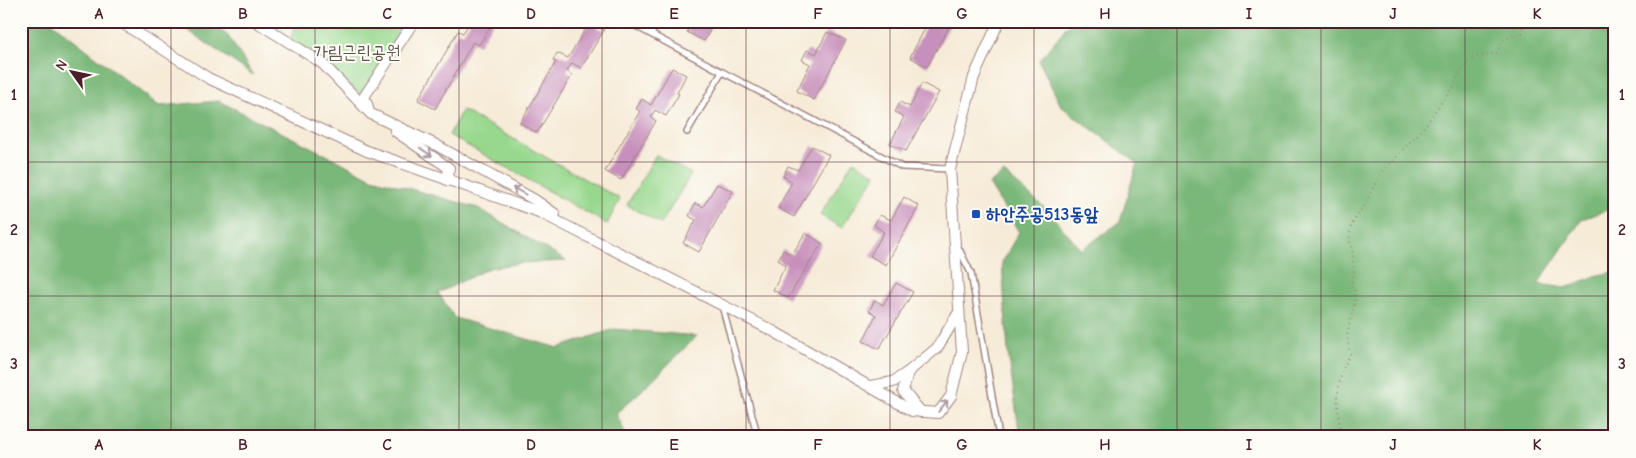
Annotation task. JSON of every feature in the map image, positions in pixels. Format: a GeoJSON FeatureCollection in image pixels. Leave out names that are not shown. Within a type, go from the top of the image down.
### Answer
{"type":"FeatureCollection","features":[{"type":"Feature","properties":{"kind":"street"},"geometry":{"type":"LineString","coordinates":[[119,21],[208,78],[367,151],[540,212],[773,331],[912,411],[938,413],[951,396],[962,352],[950,169],[974,77],[999,21]]}},
{"type":"Feature","properties":{"kind":"street"},"geometry":{"type":"LineString","coordinates":[[255,21],[322,63],[371,114],[449,168],[447,180]]}},
{"type":"Feature","properties":{"kind":"street"},"geometry":{"type":"LineString","coordinates":[[414,21],[364,97],[371,114],[436,145],[535,200],[589,237]]}},
{"type":"Feature","properties":{"kind":"street"},"geometry":{"type":"LineString","coordinates":[[870,386],[893,382],[937,348],[959,312]]}},
{"type":"Feature","properties":{"kind":"street"},"geometry":{"type":"LineString","coordinates":[[908,372],[903,391],[921,412]]}},
{"type":"Feature","properties":{"kind":"lane"},"geometry":{"type":"LineString","coordinates":[[626,21],[902,168],[950,169]]}},
{"type":"Feature","properties":{"kind":"lane"},"geometry":{"type":"LineString","coordinates":[[651,34],[658,21]]}},
{"type":"Feature","properties":{"kind":"lane"},"geometry":{"type":"LineString","coordinates":[[687,132],[722,72]]}},
{"type":"Feature","properties":{"kind":"lane"},"geometry":{"type":"LineString","coordinates":[[954,240],[971,273],[999,437]]}},
{"type":"Feature","properties":{"kind":"lane"},"geometry":{"type":"LineString","coordinates":[[722,305],[758,437]]}},
{"type":"Feature","properties":{"kind":"path"},"geometry":{"type":"LineString","coordinates":[[1341,437],[1337,398],[1342,371],[1350,354],[1347,335],[1355,301],[1355,291],[1351,285],[1354,272],[1352,248],[1349,240],[1351,226],[1381,173],[1425,126],[1453,87],[1465,65],[1476,57],[1498,53],[1503,40],[1522,33],[1523,21]]}},
{"type":"Feature","properties":{"kind":"path"},"geometry":{"type":"LineString","coordinates":[[21,431],[32,437]]}},
{"type":"Feature","properties":{"kind":"green space"},"geometry":{"type":"Polygon","coordinates":[[[21,21],[50,21],[159,106],[219,101],[372,178],[478,208],[566,261],[520,263],[489,268],[438,293],[455,318],[558,348],[614,329],[697,336],[616,413],[627,437],[21,437],[21,21]]]}},
{"type":"Feature","properties":{"kind":"green space"},"geometry":{"type":"Polygon","coordinates":[[[174,21],[208,21],[228,36],[253,75],[174,21]]]}},
{"type":"Feature","properties":{"kind":"green space","name":"가림근린공원"},"geometry":{"type":"Polygon","coordinates":[[[297,21],[414,21],[364,97],[322,63],[289,42],[297,21]]]}},
{"type":"Feature","properties":{"kind":"green space"},"geometry":{"type":"Polygon","coordinates":[[[1090,21],[1615,21],[1615,207],[1582,219],[1538,284],[1566,288],[1598,275],[1615,272],[1615,437],[1020,437],[1008,352],[1002,262],[1019,232],[989,184],[1004,173],[1047,210],[1081,250],[1120,222],[1137,163],[1061,106],[1039,61],[1067,26],[1090,21]]]}},
{"type":"Feature","properties":{"kind":"green space"},"geometry":{"type":"Polygon","coordinates":[[[462,110],[620,199],[607,224],[449,135],[462,110]]]}},
{"type":"Feature","properties":{"kind":"green space"},"geometry":{"type":"Polygon","coordinates":[[[656,155],[691,174],[661,224],[627,205],[656,155]]]}},
{"type":"Feature","properties":{"kind":"green space"},"geometry":{"type":"Polygon","coordinates":[[[853,161],[876,174],[842,228],[820,215],[853,161]]]}},
{"type":"Feature","properties":{"kind":"building"},"geometry":{"type":"Polygon","coordinates":[[[471,21],[494,21],[479,45],[473,42],[435,109],[418,100],[458,31],[463,33],[471,21]]]}},
{"type":"Feature","properties":{"kind":"building"},"geometry":{"type":"Polygon","coordinates":[[[693,21],[715,21],[704,41],[687,32],[693,21]]]}},
{"type":"Feature","properties":{"kind":"building"},"geometry":{"type":"Polygon","coordinates":[[[929,21],[952,21],[927,67],[910,57],[929,21]]]}},
{"type":"Feature","properties":{"kind":"building"},"geometry":{"type":"Polygon","coordinates":[[[589,23],[604,30],[581,68],[572,63],[567,71],[572,75],[537,133],[520,123],[556,62],[553,61],[557,53],[568,58],[589,23]]]}},
{"type":"Feature","properties":{"kind":"building"},"geometry":{"type":"Polygon","coordinates":[[[827,32],[846,40],[814,100],[797,91],[810,64],[802,60],[807,50],[816,54],[827,32]]]}},
{"type":"Feature","properties":{"kind":"building"},"geometry":{"type":"Polygon","coordinates":[[[672,68],[686,75],[677,93],[679,94],[666,116],[655,110],[651,117],[656,121],[621,180],[605,171],[640,111],[636,109],[642,99],[651,105],[672,68]]]}},
{"type":"Feature","properties":{"kind":"building"},"geometry":{"type":"Polygon","coordinates":[[[922,83],[939,92],[906,151],[890,144],[904,117],[895,112],[900,102],[910,107],[922,83]]]}},
{"type":"Feature","properties":{"kind":"building"},"geometry":{"type":"Polygon","coordinates":[[[812,146],[829,155],[794,217],[778,208],[792,182],[783,176],[788,166],[798,170],[812,146]]]}},
{"type":"Feature","properties":{"kind":"building"},"geometry":{"type":"Polygon","coordinates":[[[717,184],[733,191],[699,252],[683,243],[696,220],[689,216],[695,203],[703,207],[717,184]]]}},
{"type":"Feature","properties":{"kind":"building"},"geometry":{"type":"Polygon","coordinates":[[[904,197],[919,206],[886,265],[870,256],[884,232],[874,225],[880,215],[891,220],[904,197]]]}},
{"type":"Feature","properties":{"kind":"building"},"geometry":{"type":"Polygon","coordinates":[[[805,233],[822,243],[788,298],[773,290],[786,265],[778,260],[783,250],[792,255],[805,233]]]}},
{"type":"Feature","properties":{"kind":"building"},"geometry":{"type":"Polygon","coordinates":[[[896,283],[913,292],[879,349],[863,341],[876,315],[869,311],[875,300],[883,305],[896,283]]]}},
{"type":"Feature","properties":{"kind":"place","name":"하안주공513동앞"},"geometry":{"type":"Point","coordinates":[976,214]}}]}
